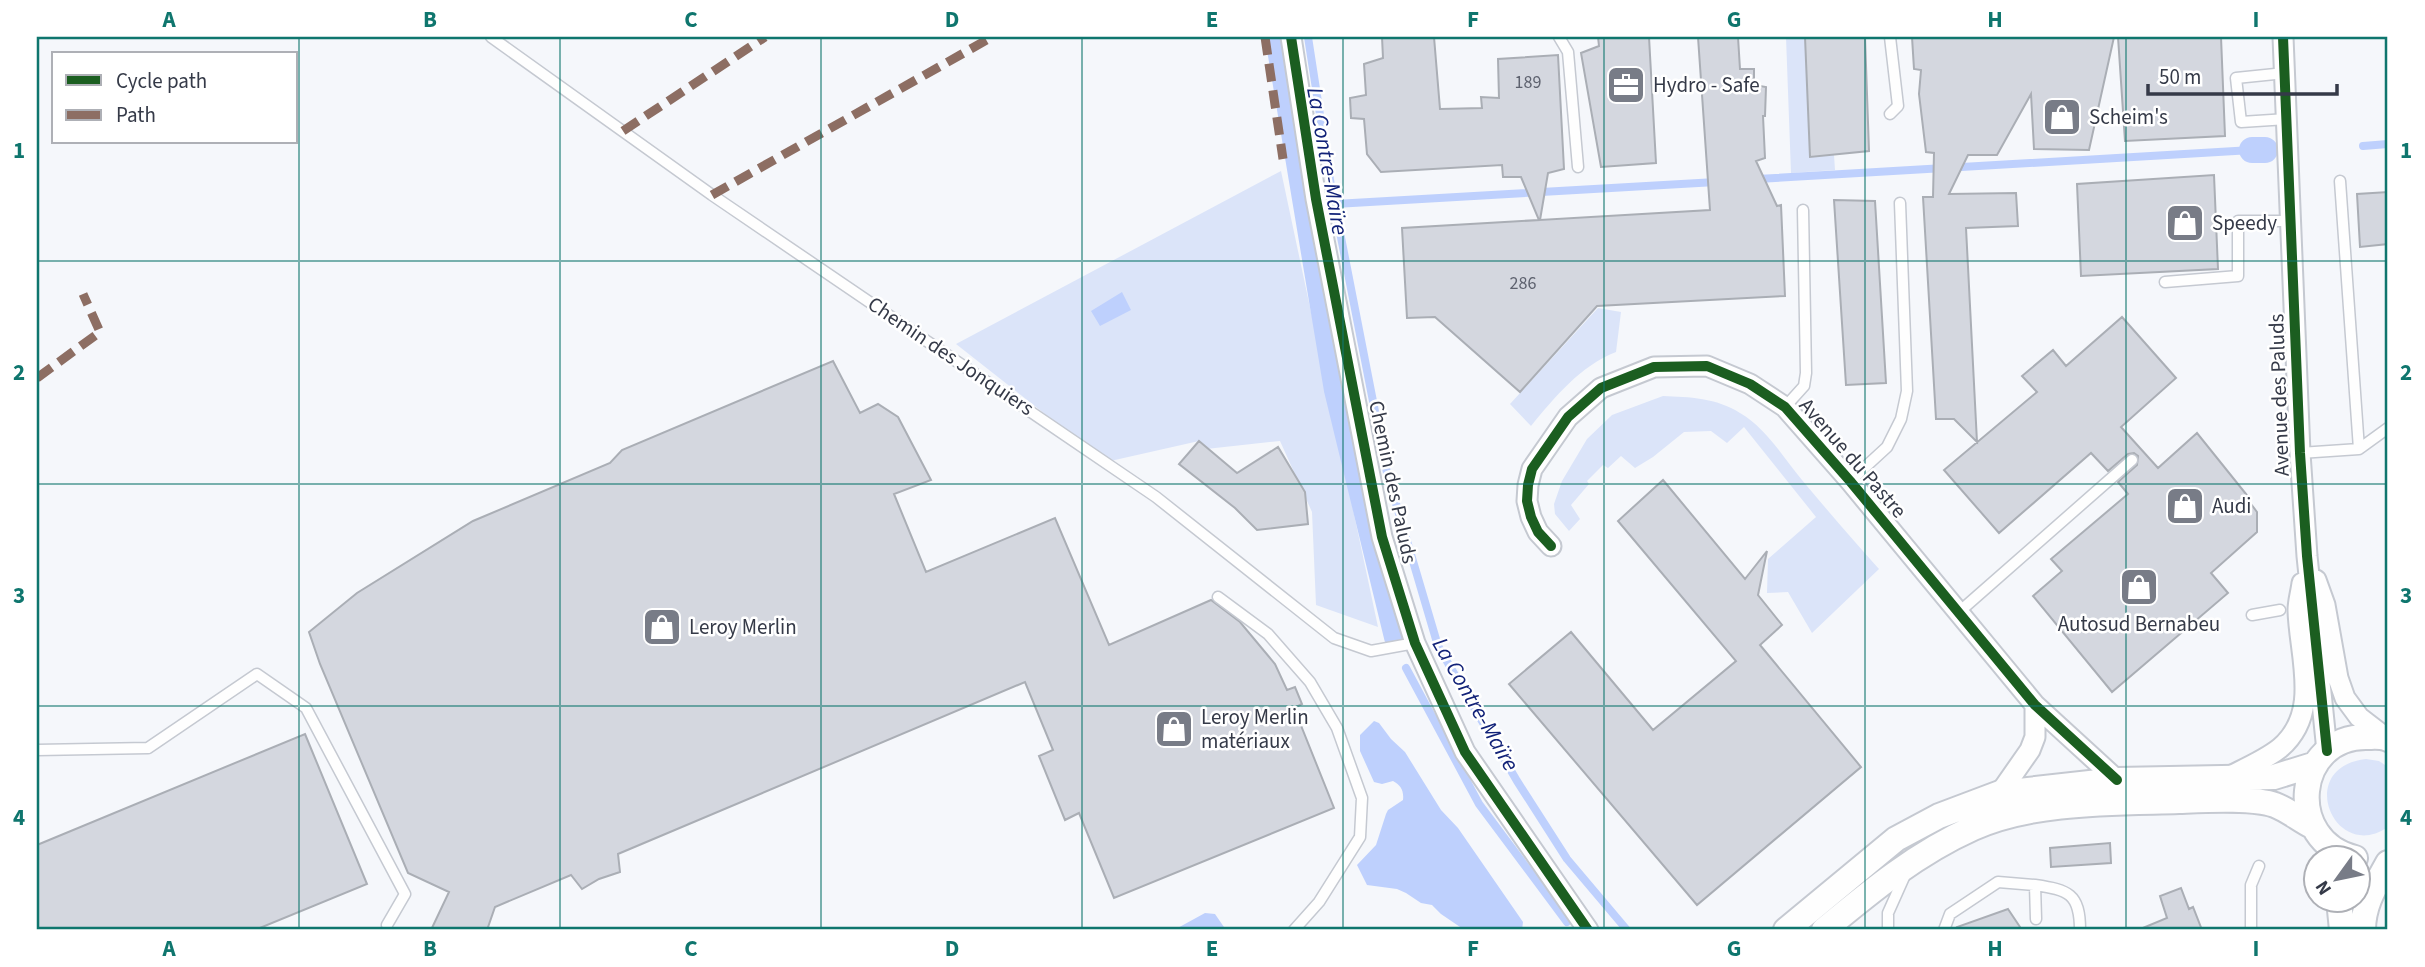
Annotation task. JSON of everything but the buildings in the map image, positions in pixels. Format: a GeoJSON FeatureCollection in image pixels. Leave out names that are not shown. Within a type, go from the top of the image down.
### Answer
{"type":"FeatureCollection","features":[{"type":"Feature","properties":{"kind":"street","name":"Chemin des Paluds"},"geometry":{"type":"LineString","coordinates":[[1291,37],[1316,199],[1382,537],[1415,643],[1465,752],[1588,930]]}},
{"type":"Feature","properties":{"kind":"street","name":"Avenue des Paluds"},"geometry":{"type":"LineString","coordinates":[[2283,37],[2300,453],[2321,757]]}},
{"type":"Feature","properties":{"kind":"street","name":"Avenue du Pastre"},"geometry":{"type":"LineString","coordinates":[[1551,546],[1538,532],[1527,501],[1532,468],[1568,417],[1601,388],[1654,367],[1707,366],[1750,384],[1785,407],[1850,481],[2035,705],[2117,780]]}},
{"type":"Feature","properties":{"kind":"street","name":"Avenue des Paluds"},"geometry":{"type":"LineString","coordinates":[[2307,556],[2326,605],[2338,678],[2345,698],[2359,717],[2387,738]]}},
{"type":"Feature","properties":{"kind":"street","name":"Avenue des Paluds"},"geometry":{"type":"LineString","coordinates":[[2224,779],[2281,747],[2300,720],[2304,709],[2305,682],[2298,608],[2307,556]]}},
{"type":"Feature","properties":{"kind":"street"},"geometry":{"type":"LineString","coordinates":[[2000,793],[2030,750],[2035,737],[2035,705]]}},
{"type":"Feature","properties":{"kind":"street"},"geometry":{"type":"LineString","coordinates":[[1786,930],[1896,839],[1939,816],[2000,793],[2117,780],[2274,777],[2321,757],[2343,741],[2358,736],[2387,738]]}},
{"type":"Feature","properties":{"kind":"street"},"geometry":{"type":"LineString","coordinates":[[2321,757],[2309,779],[2306,795],[2312,826],[2325,844]]}},
{"type":"Feature","properties":{"kind":"street"},"geometry":{"type":"LineString","coordinates":[[1824,930],[1892,874],[1910,863],[1975,827],[2026,812],[2070,805],[2223,799],[2274,805],[2312,826]]}},
{"type":"Feature","properties":{"kind":"street"},"geometry":{"type":"LineString","coordinates":[[2363,930],[2363,918],[2369,897],[2388,863]]}},
{"type":"Feature","properties":{"kind":"lane","name":"Chemin des Jonquiers"},"geometry":{"type":"LineString","coordinates":[[491,37],[712,195],[1156,497],[1334,638],[1371,651],[1415,643]]}},
{"type":"Feature","properties":{"kind":"lane"},"geometry":{"type":"LineString","coordinates":[[1559,37],[1568,52],[1578,167]]}},
{"type":"Feature","properties":{"kind":"lane"},"geometry":{"type":"LineString","coordinates":[[1890,37],[1898,106],[1890,114]]}},
{"type":"Feature","properties":{"kind":"lane"},"geometry":{"type":"LineString","coordinates":[[2286,73],[2236,78],[2241,122],[2287,119]]}},
{"type":"Feature","properties":{"kind":"lane"},"geometry":{"type":"LineString","coordinates":[[2340,181],[2359,449]]}},
{"type":"Feature","properties":{"kind":"lane"},"geometry":{"type":"LineString","coordinates":[[1850,481],[1887,447],[1901,419],[1907,391],[1900,203]]}},
{"type":"Feature","properties":{"kind":"lane"},"geometry":{"type":"LineString","coordinates":[[1785,407],[1804,386],[1806,373],[1803,210]]}},
{"type":"Feature","properties":{"kind":"lane"},"geometry":{"type":"LineString","coordinates":[[2165,282],[2238,276],[2238,221],[2291,221]]}},
{"type":"Feature","properties":{"kind":"lane"},"geometry":{"type":"LineString","coordinates":[[2300,453],[2359,449],[2388,428]]}},
{"type":"Feature","properties":{"kind":"lane"},"geometry":{"type":"LineString","coordinates":[[1959,612],[2132,460]]}},
{"type":"Feature","properties":{"kind":"lane"},"geometry":{"type":"LineString","coordinates":[[1218,597],[1268,634],[1310,682],[1337,729],[1362,798],[1360,837],[1319,902],[1294,930]]}},
{"type":"Feature","properties":{"kind":"lane"},"geometry":{"type":"LineString","coordinates":[[2252,615],[2280,610]]}},
{"type":"Feature","properties":{"kind":"lane"},"geometry":{"type":"LineString","coordinates":[[37,750],[148,748],[257,674],[306,708],[405,894],[387,925]]}},
{"type":"Feature","properties":{"kind":"lane"},"geometry":{"type":"LineString","coordinates":[[1888,930],[1888,913],[1910,863]]}},
{"type":"Feature","properties":{"kind":"lane"},"geometry":{"type":"LineString","coordinates":[[2252,930],[2251,885],[2259,866]]}},
{"type":"Feature","properties":{"kind":"lane"},"geometry":{"type":"LineString","coordinates":[[1944,930],[1950,914],[1998,883],[2056,888],[2071,894],[2080,910],[2081,930]]}},
{"type":"Feature","properties":{"kind":"lane"},"geometry":{"type":"LineString","coordinates":[[2035,885],[2036,919]]}},
{"type":"Feature","properties":{"kind":"shaded area"},"geometry":{"type":"Polygon","coordinates":[[[1786,37],[1805,37],[1810,157],[1834,155],[1835,170],[1791,173],[1786,37]]]}},
{"type":"Feature","properties":{"kind":"shaded area"},"geometry":{"type":"Polygon","coordinates":[[[1281,171],[1378,627],[1316,605],[1312,512],[1280,441],[1206,449],[1199,441],[1106,462],[956,344],[1281,171]]]}},
{"type":"Feature","properties":{"kind":"shaded area"},"geometry":{"type":"Polygon","coordinates":[[[1598,308],[1621,312],[1616,352],[1580,374],[1531,426],[1510,404],[1598,308]]]}},
{"type":"Feature","properties":{"kind":"shaded area"},"geometry":{"type":"Polygon","coordinates":[[[1663,396],[1712,401],[1750,419],[1879,569],[1812,633],[1788,592],[1767,593],[1768,559],[1816,517],[1744,427],[1727,443],[1711,431],[1684,432],[1635,468],[1621,456],[1608,468],[1603,465],[1587,481],[1589,484],[1571,505],[1580,519],[1569,531],[1555,514],[1554,504],[1562,481],[1587,439],[1612,415],[1663,396]]]}},
{"type":"Feature","properties":{"kind":"shaded area"},"geometry":{"type":"Polygon","coordinates":[[[2366,759],[2379,761],[2388,767],[2388,827],[2369,835],[2352,833],[2338,824],[2330,810],[2327,794],[2331,778],[2344,766],[2366,759]]]}},
{"type":"Feature","properties":{"kind":"water"},"geometry":{"type":"Polygon","coordinates":[[[1122,292],[1131,310],[1100,326],[1091,311],[1122,292]]]}},
{"type":"Feature","properties":{"kind":"water"},"geometry":{"type":"Polygon","coordinates":[[[1374,721],[1379,723],[1405,752],[1441,810],[1458,828],[1523,922],[1522,930],[1463,929],[1432,905],[1421,903],[1406,893],[1397,889],[1367,885],[1357,865],[1376,845],[1388,810],[1403,800],[1400,786],[1393,781],[1382,784],[1374,782],[1360,751],[1360,735],[1374,721]]]}},
{"type":"Feature","properties":{"kind":"water"},"geometry":{"type":"Polygon","coordinates":[[[1205,913],[1215,914],[1226,930],[1174,930],[1205,913]]]}},
{"type":"Feature","properties":{"kind":"waterway"},"geometry":{"type":"LineString","coordinates":[[1278,37],[1337,390],[1397,637]]}},
{"type":"Feature","properties":{"kind":"waterway","name":"La Contre-Maïre"},"geometry":{"type":"LineString","coordinates":[[1308,37],[1331,186],[1387,473],[1438,646],[1517,781],[1567,859],[1627,930]]}},
{"type":"Feature","properties":{"kind":"waterway"},"geometry":{"type":"LineString","coordinates":[[2363,146],[2388,144]]}},
{"type":"Feature","properties":{"kind":"waterway"},"geometry":{"type":"LineString","coordinates":[[1757,179],[2252,150]]}},
{"type":"Feature","properties":{"kind":"waterway"},"geometry":{"type":"LineString","coordinates":[[2252,150],[2265,150]]}},
{"type":"Feature","properties":{"kind":"waterway"},"geometry":{"type":"LineString","coordinates":[[1335,204],[1716,182]]}},
{"type":"Feature","properties":{"kind":"waterway"},"geometry":{"type":"LineString","coordinates":[[1406,668],[1479,804],[1567,922]]}},
{"type":"Feature","properties":{"kind":"marked path"},"geometry":{"type":"LineString","coordinates":[[623,131],[765,37]]}},
{"type":"Feature","properties":{"kind":"marked path"},"geometry":{"type":"LineString","coordinates":[[712,195],[992,37]]}},
{"type":"Feature","properties":{"kind":"marked path"},"geometry":{"type":"LineString","coordinates":[[1265,37],[1283,159]]}},
{"type":"Feature","properties":{"kind":"marked path"},"geometry":{"type":"LineString","coordinates":[[37,378],[100,332],[83,294]]}},
{"type":"Feature","properties":{"kind":"cycle path"},"geometry":{"type":"LineString","coordinates":[[1291,37],[1316,199],[1382,537],[1415,643],[1465,752],[1588,930]]}},
{"type":"Feature","properties":{"kind":"cycle path"},"geometry":{"type":"LineString","coordinates":[[2283,37],[2300,453],[2307,556],[2327,751]]}},
{"type":"Feature","properties":{"kind":"cycle path"},"geometry":{"type":"LineString","coordinates":[[1551,546],[1538,532],[1531,517],[1527,501],[1528,485],[1532,469],[1568,417],[1601,388],[1654,367],[1707,366],[1750,384],[1785,407],[1850,481],[2035,705],[2117,780]]}},
{"type":"Feature","properties":{"kind":"place","name":"Hydro - Safe"},"geometry":{"type":"Point","coordinates":[1626,85]}},
{"type":"Feature","properties":{"kind":"place","name":"Scheim's"},"geometry":{"type":"Point","coordinates":[2062,117]}},
{"type":"Feature","properties":{"kind":"place","name":"Speedy"},"geometry":{"type":"Point","coordinates":[2185,223]}},
{"type":"Feature","properties":{"kind":"place","name":"Audi"},"geometry":{"type":"Point","coordinates":[2185,506]}},
{"type":"Feature","properties":{"kind":"place","name":"Autosud Bernabeu"},"geometry":{"type":"Point","coordinates":[2139,587]}},
{"type":"Feature","properties":{"kind":"place","name":"Leroy Merlin"},"geometry":{"type":"Point","coordinates":[662,627]}},
{"type":"Feature","properties":{"kind":"place","name":"Leroy Merlin matériaux"},"geometry":{"type":"Point","coordinates":[1174,729]}}]}
